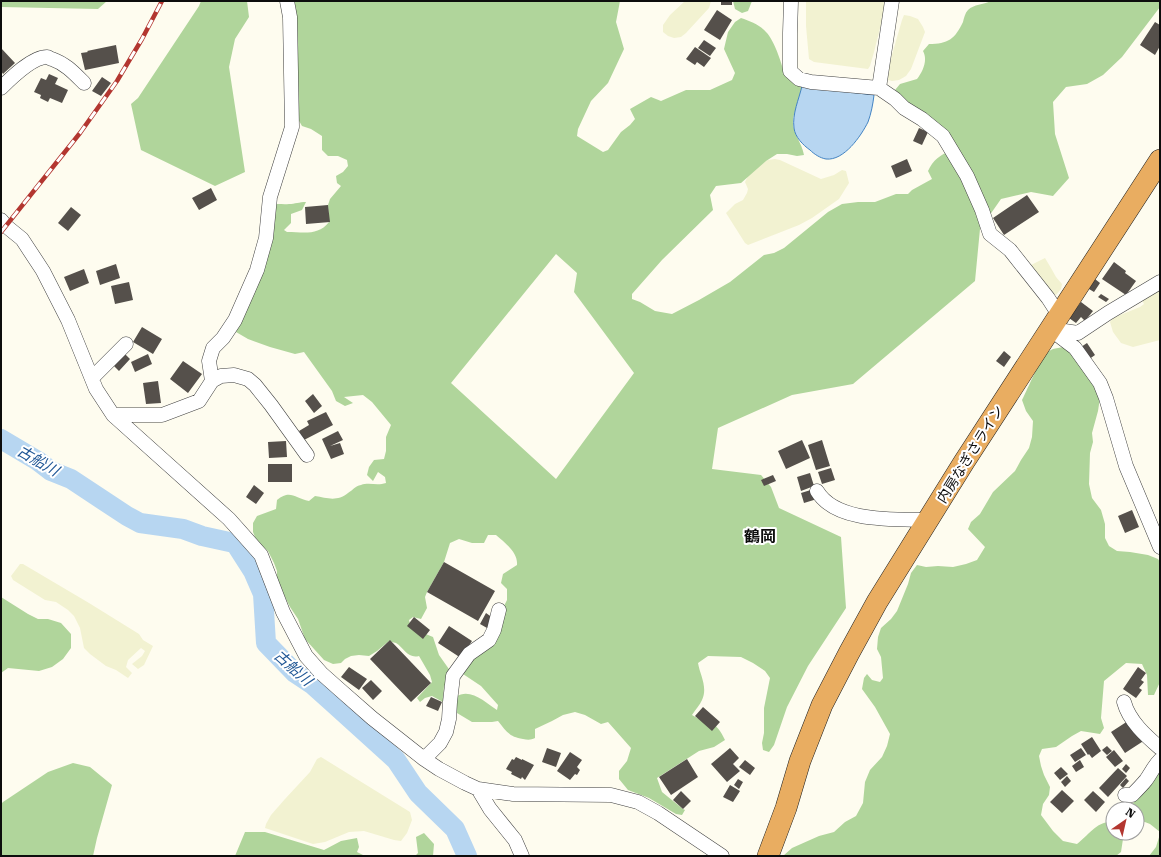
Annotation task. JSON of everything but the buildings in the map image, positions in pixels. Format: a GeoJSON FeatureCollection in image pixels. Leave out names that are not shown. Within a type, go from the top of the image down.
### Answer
{"type":"FeatureCollection","features":[{"type":"Feature","properties":{"kind":"highway","name":"内房なぎさライン"},"geometry":{"type":"LineString","coordinates":[[768,856],[786,808],[800,760],[822,706],[877,602],[964,462],[1160,160]]}},
{"type":"Feature","properties":{"kind":"highway","name":"内房なぎさライン"},"geometry":{"type":"LineString","coordinates":[[756,856],[768,820],[783,786],[800,760]]}},
{"type":"Feature","properties":{"kind":"street"},"geometry":{"type":"LineString","coordinates":[[212,382],[209,361],[213,348],[223,338],[235,320],[257,270],[266,238],[270,197],[292,127],[290,17],[287,1]]}},
{"type":"Feature","properties":{"kind":"street"},"geometry":{"type":"LineString","coordinates":[[791,1],[790,71],[800,80],[879,88],[895,98],[904,108],[922,119],[943,136],[967,176],[982,210],[990,234],[1010,250],[1048,298],[1055,322],[1100,383],[1106,398],[1126,466],[1160,547]]}},
{"type":"Feature","properties":{"kind":"street"},"geometry":{"type":"LineString","coordinates":[[879,88],[892,1]]}},
{"type":"Feature","properties":{"kind":"street"},"geometry":{"type":"LineString","coordinates":[[1,88],[32,61],[46,57],[61,62],[84,83]]}},
{"type":"Feature","properties":{"kind":"street"},"geometry":{"type":"LineString","coordinates":[[1,220],[22,239],[43,271],[68,320],[96,389],[113,415],[229,519],[261,555],[283,612],[306,656],[321,673],[372,718],[439,769],[478,789],[513,794],[611,795],[638,802],[658,813],[722,856]]}},
{"type":"Feature","properties":{"kind":"street"},"geometry":{"type":"LineString","coordinates":[[1055,322],[1078,332],[1160,282]]}},
{"type":"Feature","properties":{"kind":"street"},"geometry":{"type":"LineString","coordinates":[[92,378],[126,344]]}},
{"type":"Feature","properties":{"kind":"street"},"geometry":{"type":"LineString","coordinates":[[113,415],[162,415],[200,401],[212,382],[221,376],[234,375],[248,379],[255,384],[307,455]]}},
{"type":"Feature","properties":{"kind":"street"},"geometry":{"type":"LineString","coordinates":[[818,491],[822,498],[842,511],[860,516],[928,520]]}},
{"type":"Feature","properties":{"kind":"street"},"geometry":{"type":"LineString","coordinates":[[424,758],[440,743],[446,732],[454,676],[470,654],[489,640],[494,630],[499,610]]}},
{"type":"Feature","properties":{"kind":"street"},"geometry":{"type":"LineString","coordinates":[[1124,702],[1126,710],[1141,731],[1160,748]]}},
{"type":"Feature","properties":{"kind":"street"},"geometry":{"type":"LineString","coordinates":[[1125,795],[1132,795],[1138,790],[1160,760]]}},
{"type":"Feature","properties":{"kind":"street"},"geometry":{"type":"LineString","coordinates":[[478,789],[490,809],[515,840],[522,856]]}},
{"type":"Feature","properties":{"kind":"green space"},"geometry":{"type":"Polygon","coordinates":[[[1,1],[107,1],[98,9],[1,7],[1,1]]]}},
{"type":"Feature","properties":{"kind":"green space"},"geometry":{"type":"Polygon","coordinates":[[[201,1],[247,1],[249,17],[235,39],[229,67],[245,172],[215,186],[141,150],[131,104],[138,98],[201,1]]]}},
{"type":"Feature","properties":{"kind":"green space"},"geometry":{"type":"Polygon","coordinates":[[[291,1],[620,1],[616,22],[624,49],[608,83],[591,101],[578,129],[577,136],[603,152],[608,150],[621,132],[635,119],[630,109],[651,97],[661,101],[686,90],[710,90],[732,80],[735,73],[724,49],[728,32],[735,22],[741,18],[761,27],[769,36],[778,53],[785,76],[794,77],[804,88],[793,118],[793,125],[804,155],[797,156],[777,154],[766,161],[741,183],[716,186],[710,195],[713,210],[662,260],[632,294],[632,299],[655,311],[672,314],[730,282],[764,255],[774,253],[784,248],[828,212],[842,204],[875,202],[896,194],[908,194],[912,190],[932,179],[928,171],[932,164],[940,156],[952,150],[899,98],[895,90],[900,84],[917,79],[925,62],[923,51],[929,44],[946,42],[954,36],[960,28],[966,13],[970,8],[991,1],[1160,1],[1160,7],[1122,57],[1103,75],[1087,84],[1066,87],[1053,102],[1055,134],[1069,178],[1053,196],[1031,192],[1001,199],[980,229],[975,281],[853,384],[792,395],[718,428],[712,469],[761,475],[771,487],[779,508],[841,537],[846,608],[808,666],[787,707],[774,745],[769,752],[763,750],[762,743],[764,733],[764,708],[770,678],[765,671],[741,657],[708,656],[698,663],[704,686],[704,695],[692,715],[716,726],[725,740],[714,747],[699,751],[657,778],[662,792],[685,810],[682,815],[676,814],[649,798],[628,790],[619,779],[619,771],[627,761],[631,748],[608,722],[601,724],[585,715],[575,712],[563,715],[535,729],[535,738],[528,740],[511,735],[498,721],[472,722],[457,713],[455,704],[456,697],[461,694],[478,697],[497,710],[498,705],[481,686],[460,672],[501,612],[507,600],[507,589],[501,583],[503,574],[517,565],[517,560],[513,552],[496,535],[488,535],[484,543],[472,543],[459,539],[450,543],[444,562],[425,597],[427,608],[421,619],[413,617],[409,620],[411,628],[433,637],[439,655],[451,672],[450,680],[444,686],[443,702],[432,696],[425,698],[420,702],[417,698],[432,682],[430,675],[419,656],[415,657],[409,655],[396,643],[389,641],[369,656],[351,656],[341,663],[333,664],[324,660],[305,639],[298,619],[277,581],[277,571],[274,563],[268,551],[257,542],[253,532],[253,523],[257,516],[276,509],[277,500],[286,495],[293,495],[309,501],[315,496],[340,498],[359,486],[386,483],[385,477],[378,472],[373,481],[367,475],[369,467],[374,460],[384,459],[386,451],[386,437],[391,425],[372,402],[363,395],[344,397],[353,403],[345,406],[336,401],[332,391],[304,352],[295,354],[270,347],[248,339],[236,332],[243,314],[271,205],[306,202],[302,210],[291,214],[291,223],[284,230],[287,232],[305,233],[320,229],[329,222],[328,205],[330,199],[341,186],[337,183],[336,176],[343,172],[348,166],[347,160],[338,156],[328,156],[322,150],[322,136],[311,129],[302,126],[298,119],[291,1]],[[556,254],[451,383],[556,479],[634,373],[574,292],[577,273],[556,254]]]}},
{"type":"Feature","properties":{"kind":"green space"},"geometry":{"type":"Polygon","coordinates":[[[685,1],[711,1],[709,8],[686,33],[681,37],[674,38],[668,36],[663,32],[663,25],[670,15],[685,1]]]}},
{"type":"Feature","properties":{"kind":"green space"},"geometry":{"type":"Polygon","coordinates":[[[733,1],[752,1],[748,11],[742,13],[735,9],[733,1]]]}},
{"type":"Feature","properties":{"kind":"green space"},"geometry":{"type":"Polygon","coordinates":[[[806,1],[887,1],[874,52],[868,69],[814,62],[809,59],[806,26],[806,1]]]}},
{"type":"Feature","properties":{"kind":"green space"},"geometry":{"type":"Polygon","coordinates":[[[904,15],[918,19],[925,32],[911,69],[906,76],[899,80],[892,81],[885,79],[904,15]]]}},
{"type":"Feature","properties":{"kind":"green space"},"geometry":{"type":"Polygon","coordinates":[[[775,159],[821,179],[834,175],[842,170],[846,171],[849,183],[839,199],[812,218],[799,225],[748,245],[745,243],[726,213],[735,204],[743,200],[748,189],[745,182],[749,174],[760,163],[775,159]]]}},
{"type":"Feature","properties":{"kind":"green space"},"geometry":{"type":"Polygon","coordinates":[[[1045,258],[1062,284],[1061,289],[1056,295],[1050,292],[1029,266],[1045,258]]]}},
{"type":"Feature","properties":{"kind":"green space"},"geometry":{"type":"Polygon","coordinates":[[[1160,287],[1160,340],[1133,347],[1121,343],[1113,332],[1110,322],[1113,318],[1140,307],[1144,304],[1142,300],[1160,287]]]}},
{"type":"Feature","properties":{"kind":"green space"},"geometry":{"type":"Polygon","coordinates":[[[1063,347],[1075,353],[1101,391],[1098,411],[1092,433],[1093,442],[1090,453],[1089,484],[1092,498],[1101,510],[1105,524],[1105,538],[1109,546],[1117,551],[1148,555],[1158,559],[1160,562],[1160,682],[1154,695],[1148,695],[1147,675],[1142,664],[1126,663],[1104,681],[1101,718],[1104,728],[1100,734],[1081,731],[1056,747],[1042,749],[1039,756],[1044,775],[1050,787],[1049,795],[1043,804],[1041,815],[1053,831],[1063,841],[1077,844],[1094,829],[1105,823],[1105,841],[1123,841],[1121,852],[1116,856],[783,856],[792,848],[819,836],[834,832],[845,822],[856,816],[863,803],[865,782],[870,770],[882,757],[890,734],[875,707],[862,689],[864,678],[867,674],[872,680],[880,682],[883,678],[881,657],[877,649],[878,637],[881,628],[897,611],[911,573],[917,565],[926,567],[953,567],[977,560],[985,547],[968,529],[971,522],[980,514],[993,492],[1015,471],[1029,448],[1032,437],[1033,421],[1026,411],[1022,400],[1044,357],[1053,349],[1063,347]]]}},
{"type":"Feature","properties":{"kind":"green space"},"geometry":{"type":"Polygon","coordinates":[[[20,564],[23,564],[139,634],[143,640],[153,646],[144,665],[138,669],[132,664],[142,656],[145,651],[141,648],[128,660],[126,667],[132,673],[128,678],[116,670],[106,666],[90,654],[84,648],[80,628],[74,616],[68,610],[56,602],[45,600],[13,580],[11,576],[20,564]]]}},
{"type":"Feature","properties":{"kind":"green space"},"geometry":{"type":"Polygon","coordinates":[[[1,597],[38,619],[48,619],[61,623],[71,634],[71,648],[63,659],[52,667],[39,671],[8,668],[1,673],[1,597]]]}},
{"type":"Feature","properties":{"kind":"green space"},"geometry":{"type":"Polygon","coordinates":[[[321,757],[410,812],[412,820],[407,833],[401,841],[364,831],[349,832],[325,842],[313,844],[265,828],[271,815],[310,772],[317,759],[321,757]]]}},
{"type":"Feature","properties":{"kind":"green space"},"geometry":{"type":"Polygon","coordinates":[[[73,763],[90,767],[112,785],[93,856],[1,856],[1,804],[48,772],[73,763]]]}},
{"type":"Feature","properties":{"kind":"green space"},"geometry":{"type":"Polygon","coordinates":[[[1160,770],[1160,832],[1145,822],[1145,801],[1135,801],[1160,770]]]}},
{"type":"Feature","properties":{"kind":"green space"},"geometry":{"type":"Polygon","coordinates":[[[245,832],[265,832],[324,850],[341,841],[357,838],[359,847],[357,852],[365,856],[235,856],[245,832]]]}},
{"type":"Feature","properties":{"kind":"green space"},"geometry":{"type":"Polygon","coordinates":[[[424,833],[434,844],[433,856],[415,856],[418,853],[416,837],[424,833]]]}},
{"type":"Feature","properties":{"kind":"green space"},"geometry":{"type":"Polygon","coordinates":[[[1160,834],[1160,856],[1149,856],[1156,847],[1160,834]]]}},
{"type":"Feature","properties":{"kind":"water"},"geometry":{"type":"Polygon","coordinates":[[[802,86],[874,95],[870,116],[865,128],[845,152],[833,159],[819,157],[805,146],[796,135],[794,128],[794,117],[802,86]]]}},
{"type":"Feature","properties":{"kind":"waterway","name":"古船川"},"geometry":{"type":"LineString","coordinates":[[1,439],[38,461],[51,471],[71,479],[140,523],[183,529],[202,536],[234,543],[253,571],[263,594],[266,643],[295,673],[313,685],[396,760],[418,793],[455,829],[467,856]]}},
{"type":"Feature","properties":{"kind":"railway"},"geometry":{"type":"LineString","coordinates":[[1,232],[80,133],[117,81],[162,1]]}},
{"type":"Feature","properties":{"kind":"district","name":"鶴岡"},"geometry":{"type":"Point","coordinates":[760,536]}}]}
